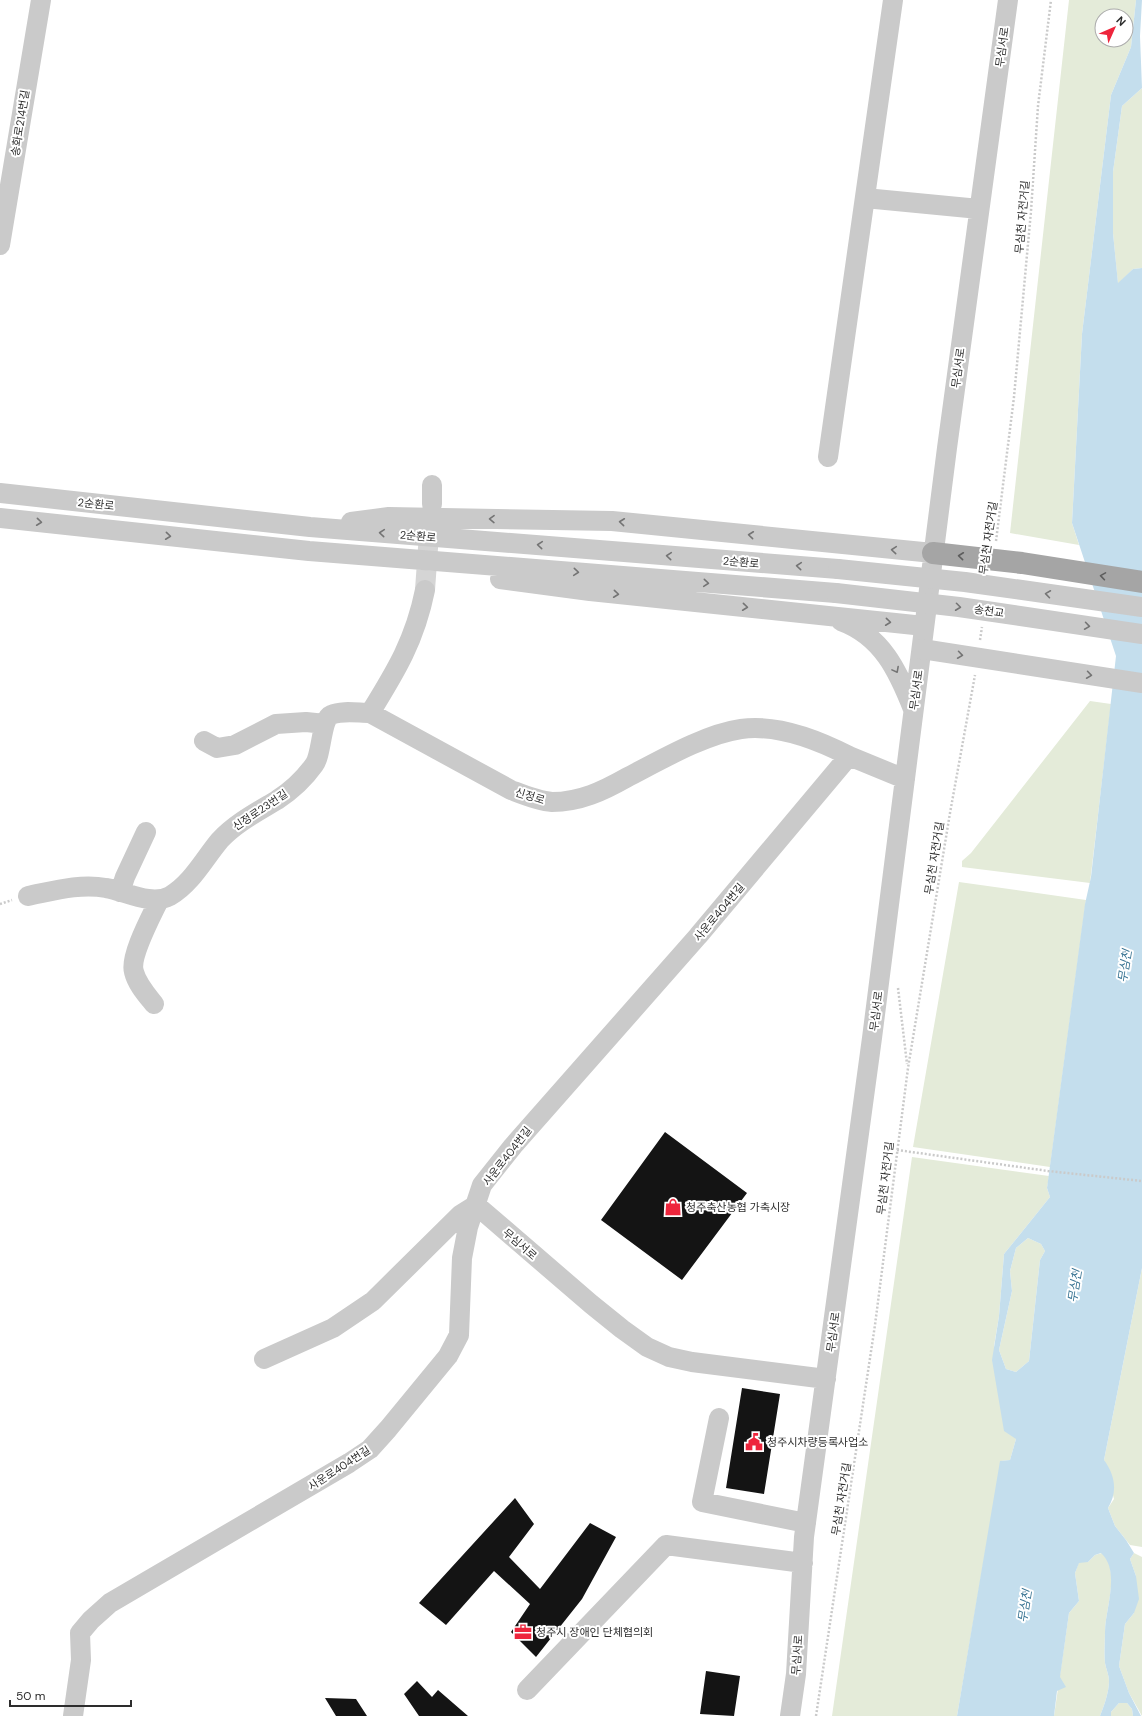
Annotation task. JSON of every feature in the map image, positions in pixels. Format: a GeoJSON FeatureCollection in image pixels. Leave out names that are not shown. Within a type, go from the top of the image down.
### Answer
{"type":"FeatureCollection","features":[{"type":"Feature","properties":{"kind":"main road"},"geometry":{"type":"LineString","coordinates":[[933,553],[1022,563],[1142,582]]}},
{"type":"Feature","properties":{"kind":"street","name":"송화로214번길"},"geometry":{"type":"LineString","coordinates":[[0,245],[40,0]]}},
{"type":"Feature","properties":{"kind":"street"},"geometry":{"type":"LineString","coordinates":[[828,457],[893,0]]}},
{"type":"Feature","properties":{"kind":"street","name":"무심서로"},"geometry":{"type":"LineString","coordinates":[[790,1716],[796,1674],[802,1563],[806,1523],[872,1038],[933,553],[1008,0]]}},
{"type":"Feature","properties":{"kind":"street"},"geometry":{"type":"LineString","coordinates":[[865,198],[979,209]]}},
{"type":"Feature","properties":{"kind":"street","name":"2순환로"},"geometry":{"type":"LineString","coordinates":[[0,493],[310,527],[838,569],[965,582],[1142,607]]}},
{"type":"Feature","properties":{"kind":"street"},"geometry":{"type":"LineString","coordinates":[[310,527],[389,517],[612,521],[850,546],[933,553]]}},
{"type":"Feature","properties":{"kind":"street"},"geometry":{"type":"LineString","coordinates":[[0,518],[259,546],[309,562],[478,576],[590,591],[822,614],[924,626]]}},
{"type":"Feature","properties":{"kind":"street","name":"송천교"},"geometry":{"type":"LineString","coordinates":[[259,546],[836,593],[959,607],[1142,634]]}},
{"type":"Feature","properties":{"kind":"street"},"geometry":{"type":"LineString","coordinates":[[850,546],[872,564],[879,580],[879,587],[871,609],[857,618]]}},
{"type":"Feature","properties":{"kind":"street"},"geometry":{"type":"LineString","coordinates":[[204,741],[217,748],[235,745],[276,724],[306,722],[325,724],[330,715],[344,713],[370,713],[396,670],[412,638],[425,590]]}},
{"type":"Feature","properties":{"kind":"street"},"geometry":{"type":"LineString","coordinates":[[822,614],[852,625],[871,637],[884,651],[896,669],[913,710]]}},
{"type":"Feature","properties":{"kind":"street"},"geometry":{"type":"LineString","coordinates":[[922,649],[1142,683]]}},
{"type":"Feature","properties":{"kind":"street","name":"신정로"},"geometry":{"type":"LineString","coordinates":[[370,713],[511,790],[533,799],[551,802],[572,801],[598,793],[710,738],[741,729],[766,729],[795,735],[832,747],[849,756]]}},
{"type":"Feature","properties":{"kind":"street","name":"신정로23번길"},"geometry":{"type":"LineString","coordinates":[[159,900],[169,896],[181,888],[199,869],[220,840],[232,828],[279,799],[301,781],[316,764],[322,746],[325,724]]}},
{"type":"Feature","properties":{"kind":"street"},"geometry":{"type":"LineString","coordinates":[[849,756],[905,780]]}},
{"type":"Feature","properties":{"kind":"street","name":"사운로404번길"},"geometry":{"type":"LineString","coordinates":[[73,1716],[81,1660],[80,1633],[91,1620],[110,1603],[349,1463],[370,1449],[448,1356],[459,1335],[462,1258],[468,1227],[482,1185],[513,1146],[698,936],[849,756]]}},
{"type":"Feature","properties":{"kind":"street"},"geometry":{"type":"LineString","coordinates":[[120,892],[146,832]]}},
{"type":"Feature","properties":{"kind":"street"},"geometry":{"type":"LineString","coordinates":[[28,896],[74,887],[105,887],[120,892],[159,900],[145,928],[136,954],[133,971],[140,986],[154,1004]]}},
{"type":"Feature","properties":{"kind":"street"},"geometry":{"type":"LineString","coordinates":[[264,1359],[332,1328],[373,1301],[460,1215],[476,1205]]}},
{"type":"Feature","properties":{"kind":"street","name":"무심서로"},"geometry":{"type":"LineString","coordinates":[[476,1205],[597,1309],[647,1347],[669,1357],[692,1362],[826,1379]]}},
{"type":"Feature","properties":{"kind":"street"},"geometry":{"type":"LineString","coordinates":[[718,1418],[702,1502],[806,1523]]}},
{"type":"Feature","properties":{"kind":"street"},"geometry":{"type":"LineString","coordinates":[[527,1690],[666,1545],[802,1563]]}},
{"type":"Feature","properties":{"kind":"path","name":"무심천 자전거길"},"geometry":{"type":"LineString","coordinates":[[996,543],[1014,397],[1031,211],[1038,106],[1051,0]]}},
{"type":"Feature","properties":{"kind":"path"},"geometry":{"type":"LineString","coordinates":[[980,643],[984,620]]}},
{"type":"Feature","properties":{"kind":"path","name":"무심천 자전거길"},"geometry":{"type":"LineString","coordinates":[[816,1716],[875,1325],[908,1068],[950,813],[975,674]]}},
{"type":"Feature","properties":{"kind":"path"},"geometry":{"type":"LineString","coordinates":[[897,983],[908,1068]]}},
{"type":"Feature","properties":{"kind":"path"},"geometry":{"type":"LineString","coordinates":[[897,1150],[1048,1171],[1142,1182]]}},
{"type":"Feature","properties":{"kind":"green space"},"geometry":{"type":"Polygon","coordinates":[[[1069,0],[1136,0],[1134,19],[1134,8],[1094,8],[1094,48],[1131,48],[1111,95],[1082,334],[1072,523],[1079,545],[1010,533],[1069,0]]]}},
{"type":"Feature","properties":{"kind":"green space"},"geometry":{"type":"Polygon","coordinates":[[[1142,88],[1142,268],[1133,269],[1118,284],[1113,233],[1113,172],[1122,106],[1142,88]]]}},
{"type":"Feature","properties":{"kind":"green space"},"geometry":{"type":"Polygon","coordinates":[[[1090,701],[1111,704],[1090,883],[962,867],[962,861],[971,853],[1090,701]]]}},
{"type":"Feature","properties":{"kind":"green space"},"geometry":{"type":"Polygon","coordinates":[[[959,882],[1086,900],[1050,1167],[913,1147],[959,882]]]}},
{"type":"Feature","properties":{"kind":"green space"},"geometry":{"type":"Polygon","coordinates":[[[912,1157],[1049,1176],[1047,1188],[1050,1197],[1004,1254],[999,1316],[994,1346],[1016,1439],[1010,1460],[1001,1461],[957,1716],[832,1716],[912,1157]]]}},
{"type":"Feature","properties":{"kind":"green space"},"geometry":{"type":"Polygon","coordinates":[[[1028,1238],[1041,1244],[1045,1251],[1040,1260],[1029,1361],[1016,1372],[1006,1369],[999,1350],[1012,1291],[1010,1271],[1016,1248],[1028,1238]]]}},
{"type":"Feature","properties":{"kind":"green space"},"geometry":{"type":"Polygon","coordinates":[[[1142,1268],[1142,1547],[1130,1545],[1115,1526],[1108,1508],[1114,1499],[1104,1460],[1142,1268]]]}},
{"type":"Feature","properties":{"kind":"green space"},"geometry":{"type":"Polygon","coordinates":[[[1102,1553],[1108,1561],[1111,1580],[1111,1591],[1105,1632],[1105,1663],[1109,1676],[1106,1699],[1100,1716],[1054,1716],[1069,1613],[1079,1601],[1075,1573],[1079,1562],[1088,1562],[1095,1555],[1102,1553]]]}},
{"type":"Feature","properties":{"kind":"green space"},"geometry":{"type":"Polygon","coordinates":[[[1134,1553],[1142,1557],[1142,1716],[1129,1693],[1119,1666],[1125,1624],[1134,1613],[1136,1576],[1130,1559],[1134,1553]]]}},
{"type":"Feature","properties":{"kind":"green space"},"geometry":{"type":"Polygon","coordinates":[[[1119,1703],[1127,1703],[1132,1709],[1133,1716],[1111,1716],[1111,1712],[1119,1703]]]}},
{"type":"Feature","properties":{"kind":"water","name":"무심천"},"geometry":{"type":"Polygon","coordinates":[[[1136,0],[1142,0],[1140,36],[1142,88],[1122,106],[1113,172],[1113,233],[1118,283],[1133,269],[1142,268],[1142,1268],[1104,1460],[1111,1472],[1114,1484],[1113,1496],[1108,1508],[1115,1526],[1134,1553],[1130,1559],[1136,1576],[1139,1599],[1134,1613],[1125,1624],[1119,1666],[1129,1693],[1141,1716],[1133,1716],[1132,1709],[1127,1703],[1119,1703],[1111,1712],[1111,1716],[1100,1716],[1109,1685],[1109,1676],[1105,1663],[1105,1648],[1106,1623],[1111,1580],[1107,1561],[1101,1553],[1095,1555],[1088,1562],[1079,1563],[1075,1573],[1079,1601],[1069,1613],[1060,1677],[1066,1687],[1057,1691],[1054,1716],[957,1716],[1000,1461],[1010,1460],[1016,1439],[1004,1431],[992,1360],[999,1316],[1004,1254],[1050,1197],[1047,1188],[1085,904],[1091,877],[1116,656],[1072,523],[1082,334],[1111,95],[1131,48],[1134,48],[1134,19],[1136,0]],[[1028,1238],[1016,1248],[1010,1271],[1012,1291],[999,1350],[1006,1369],[1016,1372],[1029,1361],[1040,1260],[1045,1251],[1041,1244],[1028,1238]]]}},
{"type":"Feature","properties":{"kind":"building"},"geometry":{"type":"Polygon","coordinates":[[[665,1132],[747,1193],[682,1280],[601,1220],[665,1132]]]}},
{"type":"Feature","properties":{"kind":"building"},"geometry":{"type":"Polygon","coordinates":[[[742,1388],[780,1394],[764,1494],[726,1488],[742,1388]]]}},
{"type":"Feature","properties":{"kind":"building"},"geometry":{"type":"Polygon","coordinates":[[[515,1498],[534,1524],[509,1557],[540,1589],[590,1523],[616,1537],[582,1599],[536,1657],[511,1632],[530,1604],[494,1571],[446,1625],[419,1603],[515,1498]]]}},
{"type":"Feature","properties":{"kind":"building"},"geometry":{"type":"Polygon","coordinates":[[[706,1671],[740,1676],[734,1716],[700,1714],[706,1671]]]}},
{"type":"Feature","properties":{"kind":"building"},"geometry":{"type":"Polygon","coordinates":[[[417,1681],[432,1697],[438,1690],[468,1716],[419,1716],[404,1694],[417,1681]]]}},
{"type":"Feature","properties":{"kind":"building"},"geometry":{"type":"Polygon","coordinates":[[[325,1698],[356,1699],[367,1716],[336,1716],[325,1698]]]}},
{"type":"Feature","properties":{"kind":"tunnel"},"geometry":{"type":"LineString","coordinates":[[425,590],[430,520]]}},
{"type":"Feature","properties":{"kind":"place","name":"청주축산농협 가축시장"},"geometry":{"type":"Point","coordinates":[673,1207]}},
{"type":"Feature","properties":{"kind":"place","name":"청주시차량등록사업소"},"geometry":{"type":"Point","coordinates":[754,1442]}},
{"type":"Feature","properties":{"kind":"place","name":"청주시 장애인 단체협의회"},"geometry":{"type":"Point","coordinates":[523,1632]}}]}
